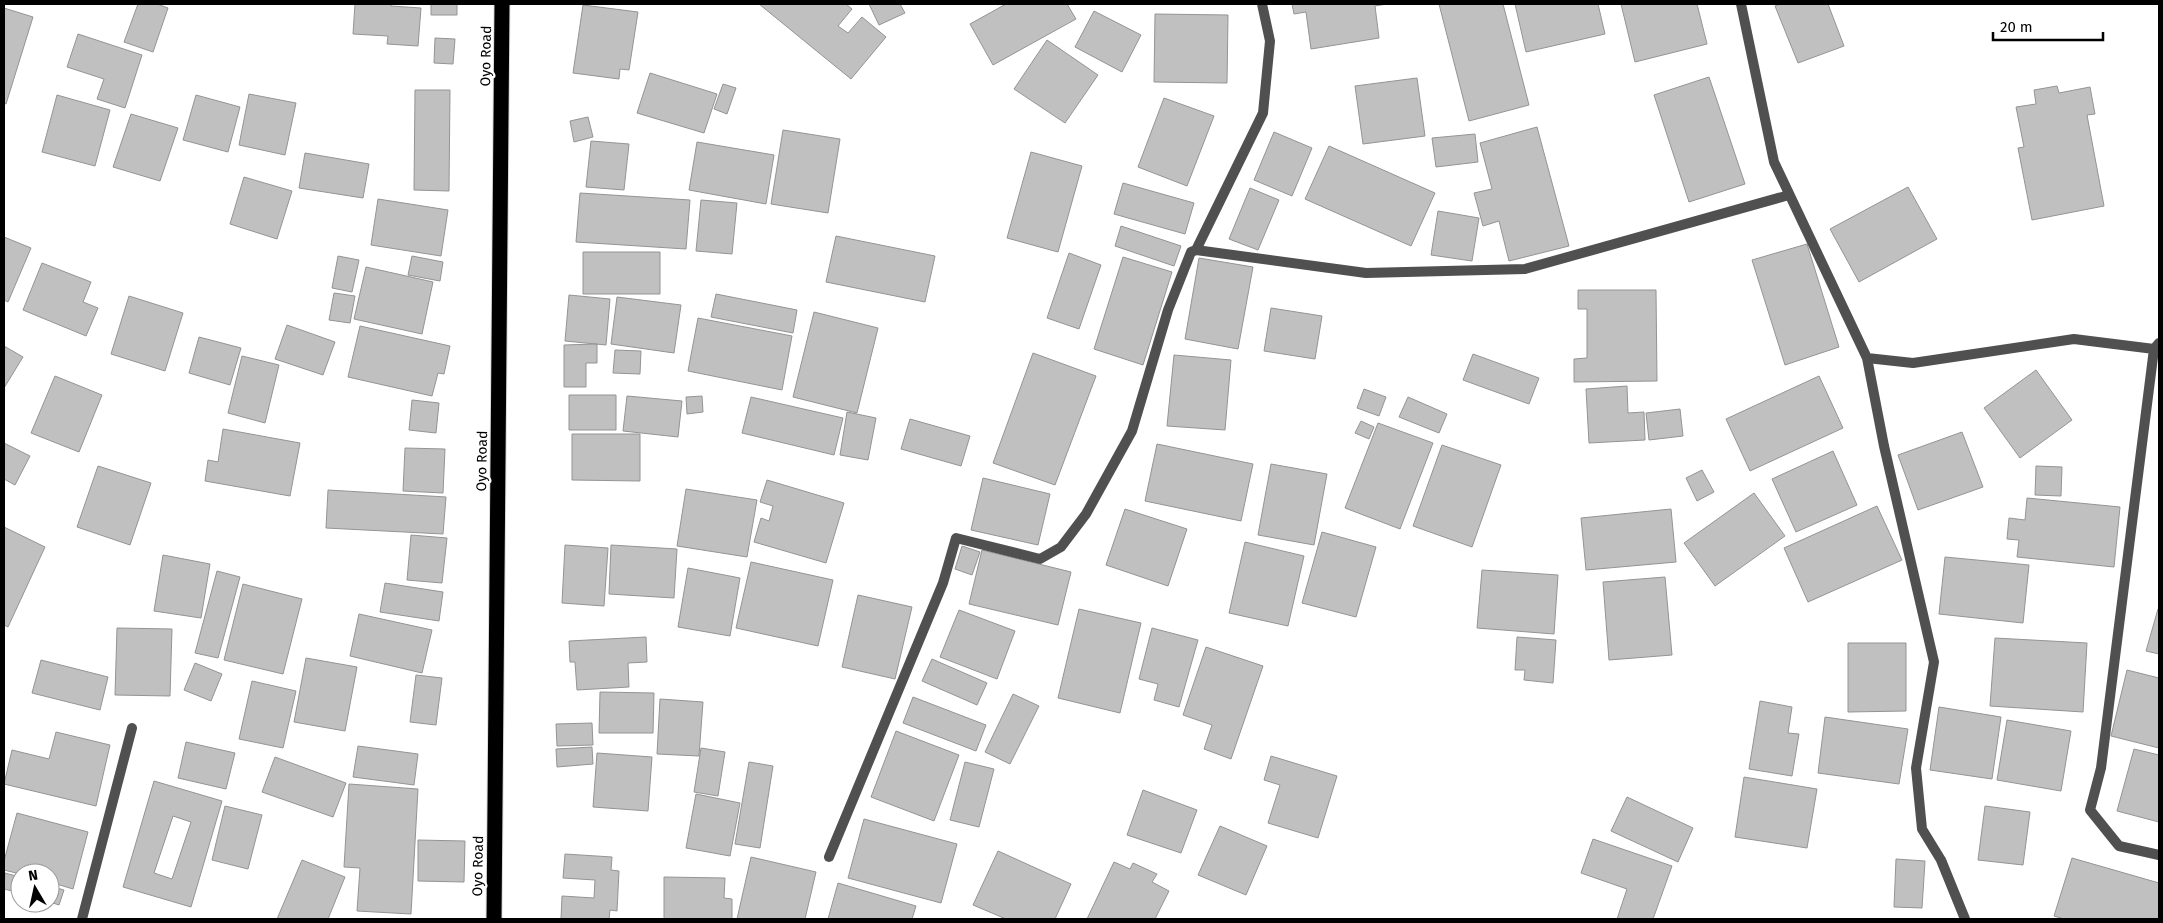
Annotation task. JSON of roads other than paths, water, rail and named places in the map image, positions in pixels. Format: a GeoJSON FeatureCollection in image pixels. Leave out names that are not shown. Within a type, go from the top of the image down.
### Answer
{"type":"FeatureCollection","features":[{"type":"Feature","properties":{"kind":"highway","name":"Oyo Road"},"geometry":{"type":"LineString","coordinates":[[494,919],[502,4]]}},
{"type":"Feature","properties":{"kind":"street"},"geometry":{"type":"LineString","coordinates":[[1196,250],[1263,113],[1270,41],[1262,4]]}},
{"type":"Feature","properties":{"kind":"street"},"geometry":{"type":"LineString","coordinates":[[1741,4],[1774,162],[1866,358],[1884,446],[1934,662],[1916,768],[1922,829],[1941,860],[1965,919]]}},
{"type":"Feature","properties":{"kind":"street"},"geometry":{"type":"LineString","coordinates":[[829,857],[943,583],[956,538],[1040,559],[1061,547],[1086,514],[1132,431],[1168,310],[1190,252],[1196,250],[1366,273],[1525,269],[1789,195]]}},
{"type":"Feature","properties":{"kind":"street"},"geometry":{"type":"LineString","coordinates":[[1866,358],[1913,363],[2074,339],[2157,346],[2101,768],[2090,810],[2119,846],[2159,855]]}},
{"type":"Feature","properties":{"kind":"street"},"geometry":{"type":"LineString","coordinates":[[82,919],[132,728]]}}]}
